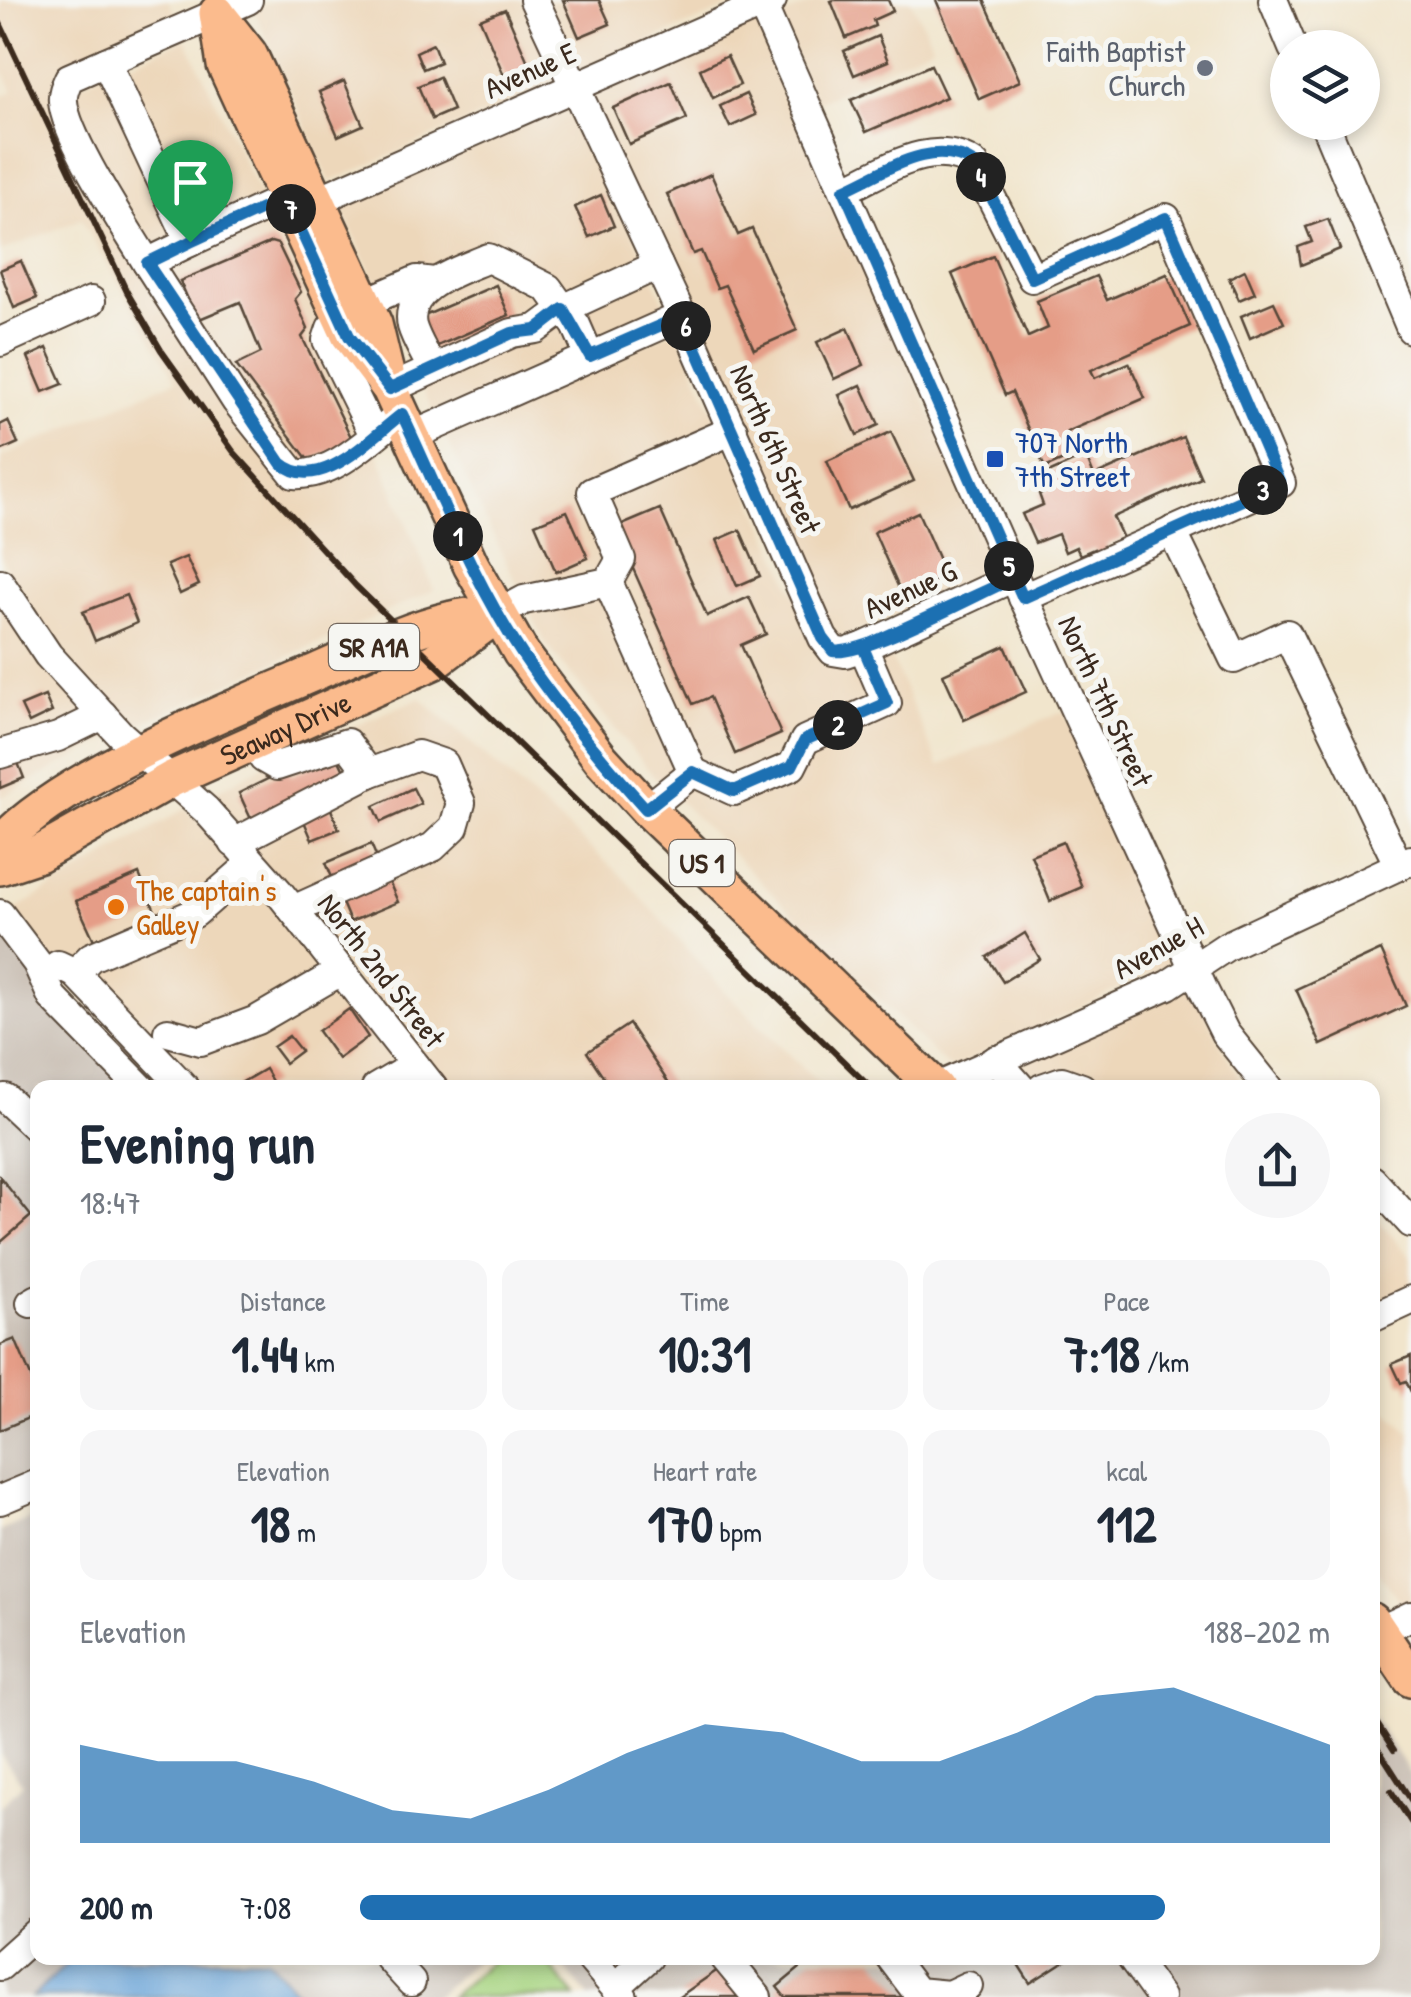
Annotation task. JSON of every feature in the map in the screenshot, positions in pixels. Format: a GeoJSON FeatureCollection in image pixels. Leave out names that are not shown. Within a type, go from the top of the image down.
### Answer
{"type":"FeatureCollection","features":[{"type":"Feature","properties":{"kind":"main road","name":"US 1"},"geometry":{"type":"LineString","coordinates":[[225,4],[225,65],[301,200],[353,312],[374,324],[383,404],[498,614],[556,702],[646,809],[928,1080]]}},
{"type":"Feature","properties":{"kind":"main road","name":"Seaway Drive"},"geometry":{"type":"LineString","coordinates":[[0,867],[38,854],[172,779],[254,740],[435,661],[498,614]]}},
{"type":"Feature","properties":{"kind":"main road","name":"Seaway Drive"},"geometry":{"type":"LineString","coordinates":[[0,845],[21,821],[141,752],[407,633],[454,618],[498,614]]}},
{"type":"Feature","properties":{"kind":"main road"},"geometry":{"type":"LineString","coordinates":[[1388,1622],[1411,1680]]}},
{"type":"Feature","properties":{"kind":"street","name":"North 6th Street"},"geometry":{"type":"LineString","coordinates":[[534,0],[682,316],[823,638],[833,651]]}},
{"type":"Feature","properties":{"kind":"street"},"geometry":{"type":"LineString","coordinates":[[1273,0],[1286,30]]}},
{"type":"Feature","properties":{"kind":"street","name":"Avenue E"},"geometry":{"type":"LineString","coordinates":[[147,263],[573,87],[764,2]]}},
{"type":"Feature","properties":{"kind":"street","name":"North 7th Street"},"geometry":{"type":"LineString","coordinates":[[764,2],[1018,588],[1225,1032],[1263,1080]]}},
{"type":"Feature","properties":{"kind":"street"},"geometry":{"type":"LineString","coordinates":[[225,4],[69,78],[62,98],[66,116],[147,263],[236,401],[294,474],[310,475],[326,468],[383,404],[432,369],[512,333],[536,330],[563,309],[658,265]]}},
{"type":"Feature","properties":{"kind":"street"},"geometry":{"type":"LineString","coordinates":[[106,62],[190,242]]}},
{"type":"Feature","properties":{"kind":"street"},"geometry":{"type":"LineString","coordinates":[[1332,140],[1411,329]]}},
{"type":"Feature","properties":{"kind":"street","name":"Avenue G"},"geometry":{"type":"LineString","coordinates":[[833,651],[845,654],[1172,531],[1280,483],[1166,218],[1032,278],[975,164],[961,156],[924,153],[844,190]]}},
{"type":"Feature","properties":{"kind":"street"},"geometry":{"type":"LineString","coordinates":[[432,369],[411,323],[416,302],[434,282],[488,258],[548,288],[590,356]]}},
{"type":"Feature","properties":{"kind":"street"},"geometry":{"type":"LineString","coordinates":[[383,404],[326,340],[332,328],[353,312],[417,280],[434,282]]}},
{"type":"Feature","properties":{"kind":"street"},"geometry":{"type":"LineString","coordinates":[[0,342],[90,301]]}},
{"type":"Feature","properties":{"kind":"street"},"geometry":{"type":"LineString","coordinates":[[383,404],[590,356],[682,316]]}},
{"type":"Feature","properties":{"kind":"street"},"geometry":{"type":"LineString","coordinates":[[498,614],[524,600],[608,582],[621,559],[592,492],[733,430]]}},
{"type":"Feature","properties":{"kind":"street"},"geometry":{"type":"LineString","coordinates":[[1172,531],[1234,660],[1287,634],[1405,863]]}},
{"type":"Feature","properties":{"kind":"street"},"geometry":{"type":"LineString","coordinates":[[608,582],[693,772],[734,791],[792,766],[805,740],[887,703],[863,647]]}},
{"type":"Feature","properties":{"kind":"street","name":"North 2nd Street"},"geometry":{"type":"LineString","coordinates":[[0,583],[28,632],[103,715],[243,853],[291,921],[341,971],[424,1076]]}},
{"type":"Feature","properties":{"kind":"street"},"geometry":{"type":"LineString","coordinates":[[0,754],[58,737],[103,715]]}},
{"type":"Feature","properties":{"kind":"street"},"geometry":{"type":"LineString","coordinates":[[254,740],[263,758],[276,766],[348,743],[369,773]]}},
{"type":"Feature","properties":{"kind":"street"},"geometry":{"type":"LineString","coordinates":[[75,973],[91,957],[214,901],[243,853],[369,773],[418,755],[444,764],[461,803],[454,827],[433,847],[291,921]]}},
{"type":"Feature","properties":{"kind":"street"},"geometry":{"type":"LineString","coordinates":[[646,809],[693,772]]}},
{"type":"Feature","properties":{"kind":"street","name":"Avenue H"},"geometry":{"type":"LineString","coordinates":[[951,1080],[1168,985],[1226,946],[1405,863]]}},
{"type":"Feature","properties":{"kind":"street"},"geometry":{"type":"LineString","coordinates":[[0,914],[37,963],[52,996],[126,1080]]}},
{"type":"Feature","properties":{"kind":"street"},"geometry":{"type":"LineString","coordinates":[[37,963],[75,973],[161,1040],[181,1080]]}},
{"type":"Feature","properties":{"kind":"street"},"geometry":{"type":"LineString","coordinates":[[161,1040],[202,1041],[257,1020],[341,971]]}},
{"type":"Feature","properties":{"kind":"street"},"geometry":{"type":"LineString","coordinates":[[996,1060],[1013,1080]]}},
{"type":"Feature","properties":{"kind":"street"},"geometry":{"type":"LineString","coordinates":[[6,1098],[30,1122]]}},
{"type":"Feature","properties":{"kind":"street"},"geometry":{"type":"LineString","coordinates":[[1380,1189],[1411,1223]]}},
{"type":"Feature","properties":{"kind":"street"},"geometry":{"type":"LineString","coordinates":[[1380,1314],[1411,1300]]}},
{"type":"Feature","properties":{"kind":"street"},"geometry":{"type":"LineString","coordinates":[[0,1500],[30,1487]]}},
{"type":"Feature","properties":{"kind":"street"},"geometry":{"type":"LineString","coordinates":[[0,1966],[30,1939]]}},
{"type":"Feature","properties":{"kind":"street"},"geometry":{"type":"LineString","coordinates":[[395,1965],[411,1982]]}},
{"type":"Feature","properties":{"kind":"street"},"geometry":{"type":"LineString","coordinates":[[596,1965],[619,1992],[642,1965]]}},
{"type":"Feature","properties":{"kind":"street"},"geometry":{"type":"LineString","coordinates":[[731,1965],[757,1997]]}},
{"type":"Feature","properties":{"kind":"street"},"geometry":{"type":"LineString","coordinates":[[896,1965],[917,1992],[949,1996],[968,1986]]}},
{"type":"Feature","properties":{"kind":"street"},"geometry":{"type":"LineString","coordinates":[[1137,1965],[1160,1997]]}},
{"type":"Feature","properties":{"kind":"shaded area"},"geometry":{"type":"Polygon","coordinates":[[[0,0],[168,0],[177,19],[56,72],[64,91],[186,39],[354,394],[434,590],[131,728],[48,640],[10,577],[0,552],[0,458],[176,380],[81,219],[0,252],[0,98],[13,91],[0,64],[0,0]]]}},
{"type":"Feature","properties":{"kind":"shaded area"},"geometry":{"type":"Polygon","coordinates":[[[275,0],[523,0],[559,81],[330,182],[254,9],[275,0]]]}},
{"type":"Feature","properties":{"kind":"shaded area"},"geometry":{"type":"Polygon","coordinates":[[[545,0],[745,0],[577,73],[545,0]]]}},
{"type":"Feature","properties":{"kind":"shaded area"},"geometry":{"type":"Polygon","coordinates":[[[822,0],[911,0],[933,45],[816,103],[778,17],[822,0]]]}},
{"type":"Feature","properties":{"kind":"shaded area"},"geometry":{"type":"Polygon","coordinates":[[[756,19],[1000,571],[836,639],[588,92],[756,19]]]}},
{"type":"Feature","properties":{"kind":"shaded area"},"geometry":{"type":"Polygon","coordinates":[[[570,100],[668,310],[434,414],[339,202],[570,100]]]}},
{"type":"Feature","properties":{"kind":"shaded area"},"geometry":{"type":"Polygon","coordinates":[[[677,330],[826,664],[832,666],[885,644],[939,766],[1064,711],[1177,961],[950,1069],[651,773],[546,644],[444,434],[677,330]]]}},
{"type":"Feature","properties":{"kind":"shaded area"},"geometry":{"type":"Polygon","coordinates":[[[0,601],[113,737],[0,798],[0,601]]]}},
{"type":"Feature","properties":{"kind":"shaded area"},"geometry":{"type":"Polygon","coordinates":[[[420,698],[622,876],[730,997],[816,1080],[440,1080],[204,798],[271,761],[420,698]]]}},
{"type":"Feature","properties":{"kind":"shaded area"},"geometry":{"type":"Polygon","coordinates":[[[186,808],[271,898],[414,1080],[157,1080],[12,912],[186,808]]]}},
{"type":"Feature","properties":{"kind":"shaded area"},"geometry":{"type":"Polygon","coordinates":[[[0,929],[131,1080],[30,1080],[30,1475],[0,1488],[0,929]]]}},
{"type":"Feature","properties":{"kind":"shaded area"},"geometry":{"type":"Polygon","coordinates":[[[1187,981],[1240,1080],[983,1080],[1187,981]]]}},
{"type":"Feature","properties":{"kind":"shaded area"},"geometry":{"type":"Polygon","coordinates":[[[1380,1221],[1411,1258],[1411,1288],[1380,1302],[1380,1221]]]}},
{"type":"Feature","properties":{"kind":"shaded area"},"geometry":{"type":"Polygon","coordinates":[[[1380,1405],[1411,1433],[1411,1604],[1404,1607],[1380,1574],[1380,1405]]]}},
{"type":"Feature","properties":{"kind":"shaded area"},"geometry":{"type":"Polygon","coordinates":[[[30,1519],[30,1965],[66,1965],[32,1997],[0,1997],[0,1807],[23,1784],[0,1754],[0,1531],[30,1519]]]}},
{"type":"Feature","properties":{"kind":"shaded area"},"geometry":{"type":"Polygon","coordinates":[[[1380,1727],[1411,1775],[1411,1997],[589,1997],[562,1965],[1380,1965],[1380,1727]]]}},
{"type":"Feature","properties":{"kind":"shaded area"},"geometry":{"type":"Polygon","coordinates":[[[273,1965],[471,1965],[434,1997],[301,1997],[273,1965]]]}},
{"type":"Feature","properties":{"kind":"green space"},"geometry":{"type":"Polygon","coordinates":[[[487,1965],[549,1965],[576,1997],[450,1997],[487,1965]]]}},
{"type":"Feature","properties":{"kind":"water"},"geometry":{"type":"Polygon","coordinates":[[[66,1965],[273,1965],[301,1997],[32,1997],[66,1965]]]}},
{"type":"Feature","properties":{"kind":"building"},"geometry":{"type":"Polygon","coordinates":[[[563,0],[599,0],[610,24],[579,37],[563,0]]]}},
{"type":"Feature","properties":{"kind":"building"},"geometry":{"type":"Polygon","coordinates":[[[888,0],[893,11],[873,20],[875,26],[846,38],[831,1],[888,0]]]}},
{"type":"Feature","properties":{"kind":"building"},"geometry":{"type":"Polygon","coordinates":[[[936,0],[984,0],[1020,81],[979,99],[936,0]]]}},
{"type":"Feature","properties":{"kind":"building"},"geometry":{"type":"Polygon","coordinates":[[[505,9],[531,69],[506,80],[480,19],[505,9]]]}},
{"type":"Feature","properties":{"kind":"building"},"geometry":{"type":"Polygon","coordinates":[[[878,36],[888,61],[854,75],[844,51],[878,36]]]}},
{"type":"Feature","properties":{"kind":"building"},"geometry":{"type":"Polygon","coordinates":[[[433,44],[440,62],[423,69],[416,52],[433,44]]]}},
{"type":"Feature","properties":{"kind":"building"},"geometry":{"type":"Polygon","coordinates":[[[727,56],[740,85],[713,98],[700,69],[727,56]]]}},
{"type":"Feature","properties":{"kind":"building"},"geometry":{"type":"Polygon","coordinates":[[[931,65],[946,97],[866,132],[851,100],[931,65]]]}},
{"type":"Feature","properties":{"kind":"building"},"geometry":{"type":"Polygon","coordinates":[[[439,77],[453,110],[432,119],[418,86],[439,77]]]}},
{"type":"Feature","properties":{"kind":"building"},"geometry":{"type":"Polygon","coordinates":[[[344,81],[363,125],[338,136],[319,92],[344,81]]]}},
{"type":"Feature","properties":{"kind":"building"},"geometry":{"type":"Polygon","coordinates":[[[671,82],[687,119],[629,144],[613,108],[671,82]]]}},
{"type":"Feature","properties":{"kind":"building"},"geometry":{"type":"Polygon","coordinates":[[[746,94],[756,115],[730,127],[720,106],[746,94]]]}},
{"type":"Feature","properties":{"kind":"building"},"geometry":{"type":"Polygon","coordinates":[[[711,174],[738,235],[752,229],[797,330],[754,349],[725,285],[717,288],[701,251],[693,254],[667,194],[711,174]]]}},
{"type":"Feature","properties":{"kind":"building"},"geometry":{"type":"Polygon","coordinates":[[[601,195],[614,226],[589,237],[575,207],[601,195]]]}},
{"type":"Feature","properties":{"kind":"building"},"geometry":{"type":"Polygon","coordinates":[[[1328,219],[1340,249],[1301,265],[1298,247],[1312,242],[1306,227],[1328,219]]]}},
{"type":"Feature","properties":{"kind":"building"},"geometry":{"type":"Polygon","coordinates":[[[271,242],[278,244],[301,292],[295,299],[308,329],[302,337],[351,437],[346,445],[309,461],[236,365],[261,353],[240,302],[197,320],[180,281],[271,242]]]}},
{"type":"Feature","properties":{"kind":"building"},"geometry":{"type":"Polygon","coordinates":[[[993,256],[1028,337],[1048,328],[1037,301],[1096,276],[1107,300],[1167,274],[1190,326],[1091,370],[1095,378],[1129,363],[1145,398],[1067,432],[1077,454],[1045,468],[1012,392],[1005,395],[952,274],[993,256]]]}},
{"type":"Feature","properties":{"kind":"building"},"geometry":{"type":"Polygon","coordinates":[[[21,261],[37,298],[14,308],[0,270],[21,261]]]}},
{"type":"Feature","properties":{"kind":"building"},"geometry":{"type":"Polygon","coordinates":[[[1245,270],[1255,293],[1239,300],[1229,278],[1245,270]]]}},
{"type":"Feature","properties":{"kind":"building"},"geometry":{"type":"Polygon","coordinates":[[[496,285],[509,315],[428,350],[415,320],[496,285]]]}},
{"type":"Feature","properties":{"kind":"building"},"geometry":{"type":"Polygon","coordinates":[[[1274,302],[1284,323],[1250,338],[1241,316],[1274,302]]]}},
{"type":"Feature","properties":{"kind":"building"},"geometry":{"type":"Polygon","coordinates":[[[848,328],[864,365],[834,379],[817,342],[848,328]]]}},
{"type":"Feature","properties":{"kind":"building"},"geometry":{"type":"Polygon","coordinates":[[[47,348],[63,384],[43,392],[28,357],[47,348]]]}},
{"type":"Feature","properties":{"kind":"building"},"geometry":{"type":"Polygon","coordinates":[[[861,385],[879,425],[857,435],[839,395],[861,385]]]}},
{"type":"Feature","properties":{"kind":"building"},"geometry":{"type":"Polygon","coordinates":[[[8,421],[18,443],[0,451],[0,425],[8,421]]]}},
{"type":"Feature","properties":{"kind":"building"},"geometry":{"type":"Polygon","coordinates":[[[891,432],[914,481],[849,510],[827,461],[891,432]]]}},
{"type":"Feature","properties":{"kind":"building"},"geometry":{"type":"Polygon","coordinates":[[[1183,437],[1201,478],[1113,517],[1123,538],[1106,545],[1109,553],[1098,558],[1094,549],[1080,555],[1076,547],[1065,552],[1058,534],[1035,543],[1022,514],[1043,505],[1039,494],[1050,490],[1044,475],[1086,456],[1094,476],[1183,437]]]}},
{"type":"Feature","properties":{"kind":"building"},"geometry":{"type":"Polygon","coordinates":[[[660,509],[707,616],[749,597],[766,634],[741,645],[781,734],[735,754],[710,697],[693,704],[615,528],[660,509]]]}},
{"type":"Feature","properties":{"kind":"building"},"geometry":{"type":"Polygon","coordinates":[[[567,511],[588,558],[556,572],[535,524],[567,511]]]}},
{"type":"Feature","properties":{"kind":"building"},"geometry":{"type":"Polygon","coordinates":[[[918,512],[946,576],[902,595],[874,532],[918,512]]]}},
{"type":"Feature","properties":{"kind":"building"},"geometry":{"type":"Polygon","coordinates":[[[740,530],[760,576],[737,586],[717,540],[740,530]]]}},
{"type":"Feature","properties":{"kind":"building"},"geometry":{"type":"Polygon","coordinates":[[[186,557],[199,585],[180,594],[167,565],[186,557]]]}},
{"type":"Feature","properties":{"kind":"building"},"geometry":{"type":"Polygon","coordinates":[[[126,595],[137,623],[95,641],[83,612],[126,595]]]}},
{"type":"Feature","properties":{"kind":"building"},"geometry":{"type":"Polygon","coordinates":[[[1005,646],[1026,692],[964,720],[943,674],[1005,646]]]}},
{"type":"Feature","properties":{"kind":"building"},"geometry":{"type":"Polygon","coordinates":[[[45,696],[52,712],[29,723],[21,706],[45,696]]]}},
{"type":"Feature","properties":{"kind":"building"},"geometry":{"type":"Polygon","coordinates":[[[13,750],[24,778],[0,788],[0,756],[13,750]]]}},
{"type":"Feature","properties":{"kind":"building"},"geometry":{"type":"Polygon","coordinates":[[[336,754],[345,773],[251,819],[239,793],[288,769],[291,776],[336,754]]]}},
{"type":"Feature","properties":{"kind":"building"},"geometry":{"type":"Polygon","coordinates":[[[413,788],[421,804],[381,822],[374,806],[413,788]]]}},
{"type":"Feature","properties":{"kind":"building"},"geometry":{"type":"Polygon","coordinates":[[[328,802],[339,829],[312,840],[301,814],[328,802]]]}},
{"type":"Feature","properties":{"kind":"building"},"geometry":{"type":"Polygon","coordinates":[[[1063,842],[1082,887],[1050,901],[1031,855],[1063,842]]]}},
{"type":"Feature","properties":{"kind":"building"},"geometry":{"type":"Polygon","coordinates":[[[371,844],[379,863],[334,882],[326,863],[371,844]]]}},
{"type":"Feature","properties":{"kind":"building","name":"The captain's Galley"},"geometry":{"type":"Polygon","coordinates":[[[139,874],[156,913],[94,940],[76,901],[139,874]]]}},
{"type":"Feature","properties":{"kind":"building"},"geometry":{"type":"Polygon","coordinates":[[[387,877],[398,902],[350,922],[340,898],[387,877]]]}},
{"type":"Feature","properties":{"kind":"building"},"geometry":{"type":"Polygon","coordinates":[[[1025,933],[1040,959],[1003,982],[987,957],[1025,933]]]}},
{"type":"Feature","properties":{"kind":"building"},"geometry":{"type":"Polygon","coordinates":[[[1381,950],[1406,1006],[1321,1045],[1296,989],[1381,950]]]}},
{"type":"Feature","properties":{"kind":"building"},"geometry":{"type":"Polygon","coordinates":[[[349,1009],[368,1037],[338,1059],[318,1031],[349,1009]]]}},
{"type":"Feature","properties":{"kind":"building"},"geometry":{"type":"Polygon","coordinates":[[[629,1024],[667,1080],[606,1080],[587,1052],[629,1024]]]}},
{"type":"Feature","properties":{"kind":"building"},"geometry":{"type":"Polygon","coordinates":[[[289,1036],[301,1051],[285,1063],[273,1047],[289,1036]]]}},
{"type":"Feature","properties":{"kind":"building"},"geometry":{"type":"Polygon","coordinates":[[[265,1069],[271,1080],[246,1080],[265,1069]]]}},
{"type":"Feature","properties":{"kind":"building"},"geometry":{"type":"Polygon","coordinates":[[[0,1177],[30,1217],[0,1243],[0,1177]]]}},
{"type":"Feature","properties":{"kind":"building"},"geometry":{"type":"Polygon","coordinates":[[[15,1339],[30,1374],[30,1417],[0,1430],[0,1345],[15,1339]]]}},
{"type":"Feature","properties":{"kind":"building"},"geometry":{"type":"Polygon","coordinates":[[[1411,1356],[1411,1392],[1406,1381],[1401,1383],[1392,1364],[1411,1356]]]}},
{"type":"Feature","properties":{"kind":"building"},"geometry":{"type":"Polygon","coordinates":[[[804,1965],[880,1965],[908,1997],[785,1997],[777,1987],[804,1965]]]}},
{"type":"Feature","properties":{"kind":"building"},"geometry":{"type":"Polygon","coordinates":[[[1018,1965],[1058,1965],[1030,1983],[1018,1965]]]}},
{"type":"Feature","properties":{"kind":"building"},"geometry":{"type":"Polygon","coordinates":[[[722,1967],[744,1997],[679,1997],[722,1967]]]}},
{"type":"Feature","properties":{"kind":"railway"},"geometry":{"type":"LineString","coordinates":[[0,23],[127,292],[161,350],[233,451],[356,586],[863,1080]]}},
{"type":"Feature","properties":{"kind":"railway"},"geometry":{"type":"LineString","coordinates":[[1380,1728],[1394,1750]]}},
{"type":"Feature","properties":{"kind":"railway"},"geometry":{"type":"LineString","coordinates":[[1380,1752],[1411,1800]]}},
{"type":"Feature","properties":{"kind":"railway"},"geometry":{"type":"LineString","coordinates":[[1391,1791],[1411,1822]]}},
{"type":"Feature","properties":{"kind":"place","name":"Faith Baptist Church"},"geometry":{"type":"Point","coordinates":[1205,68]}},
{"type":"Feature","properties":{"kind":"place","name":"707 North 7th Street"},"geometry":{"type":"Point","coordinates":[995,459]}},
{"type":"Feature","properties":{"kind":"place","name":"The captain's Galley"},"geometry":{"type":"Point","coordinates":[116,907]}},
{"type":"Feature","properties":{"kind":"route"},"geometry":{"type":"LineString","coordinates":[[190,242],[147,263],[281,463],[294,474],[310,475],[360,447],[402,414],[471,566],[521,653],[601,759],[646,809],[693,772],[734,791],[792,766],[805,740],[887,703],[863,647],[1014,578],[1023,598],[1280,483],[1166,218],[1032,278],[975,164],[943,152],[924,153],[844,190],[1014,578],[845,654],[833,651],[823,638],[682,316],[590,356],[576,325],[563,309],[536,330],[512,333],[390,389],[349,336],[286,198],[190,242]]}}]}
